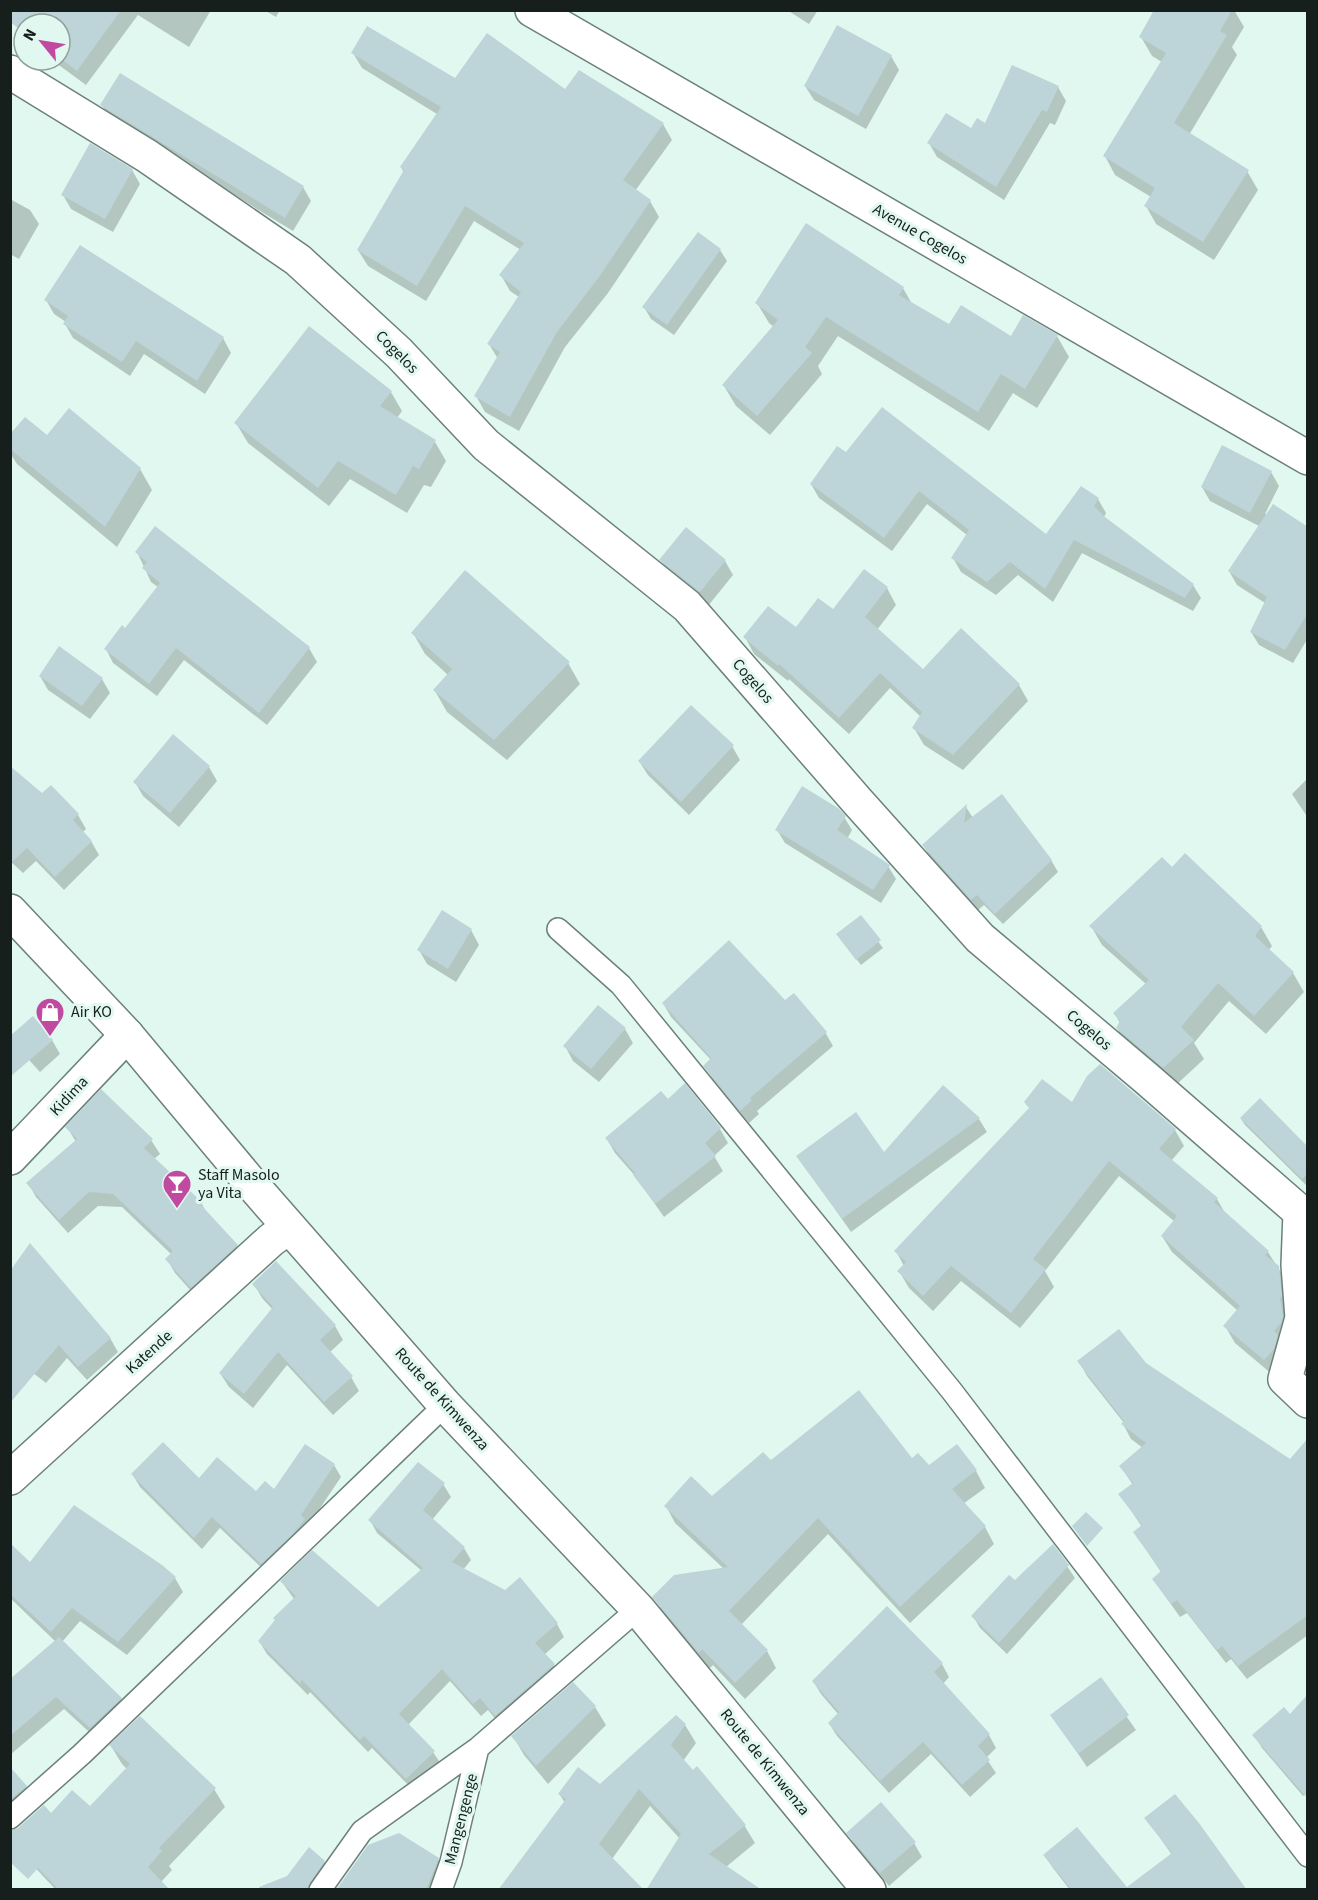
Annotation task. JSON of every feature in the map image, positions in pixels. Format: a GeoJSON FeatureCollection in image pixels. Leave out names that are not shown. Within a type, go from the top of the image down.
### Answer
{"type":"FeatureCollection","features":[{"type":"Feature","properties":{"kind":"street","name":"Avenue Cogelos"},"geometry":{"type":"LineString","coordinates":[[532,10],[1308,458]]}},
{"type":"Feature","properties":{"kind":"street","name":"Cogelos"},"geometry":{"type":"LineString","coordinates":[[10,72],[147,156],[298,260],[399,353],[486,445],[687,606],[980,938],[1300,1212],[1298,1265],[1302,1318],[1285,1379],[1308,1401]]}},
{"type":"Feature","properties":{"kind":"street","name":"Route de Kimwenza"},"geometry":{"type":"LineString","coordinates":[[10,911],[127,1035],[289,1227],[445,1405],[638,1609],[869,1890]]}},
{"type":"Feature","properties":{"kind":"street","name":"Kidima"},"geometry":{"type":"LineString","coordinates":[[10,1158],[127,1035]]}},
{"type":"Feature","properties":{"kind":"street","name":"Katende"},"geometry":{"type":"LineString","coordinates":[[10,1478],[271,1240],[289,1227]]}},
{"type":"Feature","properties":{"kind":"lane"},"geometry":{"type":"LineString","coordinates":[[558,929],[621,985],[951,1390],[1308,1856]]}},
{"type":"Feature","properties":{"kind":"lane"},"geometry":{"type":"LineString","coordinates":[[10,1818],[82,1754],[445,1405]]}},
{"type":"Feature","properties":{"kind":"lane"},"geometry":{"type":"LineString","coordinates":[[320,1890],[362,1831],[478,1748],[638,1609]]}},
{"type":"Feature","properties":{"kind":"lane","name":"Mangengenge"},"geometry":{"type":"LineString","coordinates":[[441,1890],[451,1862],[478,1748]]}},
{"type":"Feature","properties":{"kind":"building"},"geometry":{"type":"Polygon","coordinates":[[[10,10],[121,10],[77,71],[72,67],[72,12],[12,12],[12,23],[10,10]]]}},
{"type":"Feature","properties":{"kind":"building"},"geometry":{"type":"Polygon","coordinates":[[[1154,10],[1232,10],[1220,31],[1227,35],[1174,123],[1249,170],[1203,242],[1144,206],[1155,188],[1103,156],[1166,53],[1139,37],[1154,10]]]}},
{"type":"Feature","properties":{"kind":"building"},"geometry":{"type":"Polygon","coordinates":[[[837,25],[892,55],[858,116],[804,86],[837,25]]]}},
{"type":"Feature","properties":{"kind":"building"},"geometry":{"type":"Polygon","coordinates":[[[367,26],[455,78],[487,33],[565,89],[579,70],[664,123],[623,180],[651,200],[599,277],[557,332],[510,417],[474,396],[500,352],[487,344],[521,292],[499,275],[524,243],[465,206],[417,286],[357,250],[404,170],[400,167],[441,107],[351,53],[367,26]]]}},
{"type":"Feature","properties":{"kind":"building"},"geometry":{"type":"Polygon","coordinates":[[[1012,65],[1059,86],[1047,112],[1042,110],[996,187],[927,143],[946,113],[971,128],[977,118],[985,123],[1012,65]]]}},
{"type":"Feature","properties":{"kind":"building"},"geometry":{"type":"Polygon","coordinates":[[[120,73],[304,186],[285,218],[100,105],[120,73]]]}},
{"type":"Feature","properties":{"kind":"building"},"geometry":{"type":"Polygon","coordinates":[[[90,143],[133,169],[105,219],[61,195],[90,143]]]}},
{"type":"Feature","properties":{"kind":"building"},"geometry":{"type":"Polygon","coordinates":[[[806,223],[904,287],[899,295],[949,324],[961,305],[1011,336],[1023,315],[1058,335],[1025,389],[1001,374],[978,412],[826,317],[805,347],[812,353],[757,416],[722,385],[778,320],[755,303],[806,223]]]}},
{"type":"Feature","properties":{"kind":"building"},"geometry":{"type":"Polygon","coordinates":[[[698,232],[721,249],[667,325],[642,307],[698,232]]]}},
{"type":"Feature","properties":{"kind":"building"},"geometry":{"type":"Polygon","coordinates":[[[80,245],[224,337],[197,381],[136,341],[122,362],[63,324],[68,316],[44,300],[80,245]]]}},
{"type":"Feature","properties":{"kind":"building"},"geometry":{"type":"Polygon","coordinates":[[[309,326],[392,391],[380,406],[436,440],[419,469],[413,466],[396,495],[338,461],[318,488],[234,423],[309,326]]]}},
{"type":"Feature","properties":{"kind":"building"},"geometry":{"type":"Polygon","coordinates":[[[882,407],[1046,534],[1081,486],[1099,498],[1094,506],[1105,517],[1194,584],[1185,598],[1074,540],[1045,589],[1010,562],[987,582],[951,558],[969,530],[919,491],[884,538],[810,484],[837,446],[846,452],[882,407]]]}},
{"type":"Feature","properties":{"kind":"building"},"geometry":{"type":"Polygon","coordinates":[[[69,408],[141,468],[105,527],[10,449],[10,434],[25,417],[47,435],[69,408]]]}},
{"type":"Feature","properties":{"kind":"building"},"geometry":{"type":"Polygon","coordinates":[[[1222,445],[1272,471],[1250,513],[1201,487],[1222,445]]]}},
{"type":"Feature","properties":{"kind":"building"},"geometry":{"type":"Polygon","coordinates":[[[1273,504],[1308,527],[1308,613],[1285,650],[1250,632],[1267,597],[1228,571],[1273,504]]]}},
{"type":"Feature","properties":{"kind":"building"},"geometry":{"type":"Polygon","coordinates":[[[155,526],[310,647],[259,713],[176,648],[149,684],[104,649],[122,625],[125,628],[160,583],[142,568],[147,562],[135,552],[155,526]]]}},
{"type":"Feature","properties":{"kind":"building"},"geometry":{"type":"Polygon","coordinates":[[[686,527],[726,560],[700,592],[659,560],[686,527]]]}},
{"type":"Feature","properties":{"kind":"building"},"geometry":{"type":"Polygon","coordinates":[[[864,569],[888,587],[865,617],[923,669],[961,628],[1020,684],[953,755],[912,728],[922,712],[880,673],[839,718],[779,664],[778,666],[743,637],[768,606],[796,627],[818,598],[833,609],[864,569]]]}},
{"type":"Feature","properties":{"kind":"building"},"geometry":{"type":"Polygon","coordinates":[[[465,570],[570,662],[494,740],[433,690],[452,669],[411,633],[465,570]]]}},
{"type":"Feature","properties":{"kind":"building"},"geometry":{"type":"Polygon","coordinates":[[[59,646],[103,678],[82,706],[39,676],[59,646]]]}},
{"type":"Feature","properties":{"kind":"building"},"geometry":{"type":"Polygon","coordinates":[[[691,705],[734,745],[681,802],[638,761],[691,705]]]}},
{"type":"Feature","properties":{"kind":"building"},"geometry":{"type":"Polygon","coordinates":[[[173,734],[210,766],[170,813],[133,782],[173,734]]]}},
{"type":"Feature","properties":{"kind":"building"},"geometry":{"type":"Polygon","coordinates":[[[10,766],[42,793],[51,785],[79,814],[73,820],[92,841],[55,877],[27,848],[10,864],[10,766]]]}},
{"type":"Feature","properties":{"kind":"building"},"geometry":{"type":"Polygon","coordinates":[[[802,786],[838,808],[846,816],[837,830],[890,865],[873,890],[775,830],[802,786]]]}},
{"type":"Feature","properties":{"kind":"building"},"geometry":{"type":"Polygon","coordinates":[[[1002,794],[1052,860],[995,914],[977,895],[971,900],[922,845],[967,804],[964,823],[1002,794]]]}},
{"type":"Feature","properties":{"kind":"building"},"geometry":{"type":"Polygon","coordinates":[[[1185,853],[1262,926],[1255,936],[1294,972],[1254,1016],[1218,983],[1181,1027],[1194,1040],[1163,1068],[1116,1028],[1120,1021],[1113,1013],[1149,980],[1089,926],[1162,857],[1172,867],[1185,853]]]}},
{"type":"Feature","properties":{"kind":"building"},"geometry":{"type":"Polygon","coordinates":[[[442,910],[472,929],[448,969],[417,950],[442,910]]]}},
{"type":"Feature","properties":{"kind":"building"},"geometry":{"type":"Polygon","coordinates":[[[861,915],[881,940],[856,960],[836,934],[861,915]]]}},
{"type":"Feature","properties":{"kind":"building"},"geometry":{"type":"Polygon","coordinates":[[[729,940],[785,1000],[794,993],[827,1032],[750,1098],[752,1100],[740,1111],[703,1066],[711,1058],[662,1003],[729,940]]]}},
{"type":"Feature","properties":{"kind":"building"},"geometry":{"type":"Polygon","coordinates":[[[598,1005],[626,1028],[591,1069],[563,1046],[598,1005]]]}},
{"type":"Feature","properties":{"kind":"building"},"geometry":{"type":"Polygon","coordinates":[[[33,1016],[53,1040],[10,1077],[10,1036],[33,1016]]]}},
{"type":"Feature","properties":{"kind":"building"},"geometry":{"type":"Polygon","coordinates":[[[1100,1064],[1176,1129],[1159,1149],[1218,1198],[1214,1202],[1269,1251],[1265,1255],[1279,1266],[1283,1316],[1281,1323],[1274,1331],[1278,1335],[1274,1349],[1264,1360],[1223,1326],[1240,1306],[1161,1236],[1177,1216],[1109,1161],[1033,1259],[1046,1269],[1011,1313],[951,1266],[923,1296],[897,1271],[906,1262],[894,1251],[1029,1108],[1024,1102],[1042,1079],[1072,1102],[1087,1076],[1100,1064]]]}},
{"type":"Feature","properties":{"kind":"building"},"geometry":{"type":"Polygon","coordinates":[[[685,1083],[721,1128],[705,1143],[716,1156],[655,1204],[633,1175],[635,1173],[605,1138],[661,1091],[668,1099],[685,1083]]]}},
{"type":"Feature","properties":{"kind":"building"},"geometry":{"type":"Polygon","coordinates":[[[943,1085],[980,1118],[842,1219],[796,1156],[856,1112],[884,1152],[943,1085]]]}},
{"type":"Feature","properties":{"kind":"building"},"geometry":{"type":"Polygon","coordinates":[[[101,1089],[153,1139],[144,1148],[203,1203],[201,1205],[238,1245],[191,1288],[165,1259],[173,1251],[113,1194],[89,1192],[59,1220],[26,1183],[77,1139],[65,1127],[101,1089]]]}},
{"type":"Feature","properties":{"kind":"building"},"geometry":{"type":"Polygon","coordinates":[[[1260,1098],[1308,1147],[1308,1173],[1302,1179],[1240,1118],[1260,1098]]]}},
{"type":"Feature","properties":{"kind":"building"},"geometry":{"type":"Polygon","coordinates":[[[30,1243],[111,1338],[78,1367],[59,1345],[10,1403],[10,1271],[30,1243]]]}},
{"type":"Feature","properties":{"kind":"building"},"geometry":{"type":"Polygon","coordinates":[[[276,1261],[336,1325],[320,1340],[353,1376],[324,1402],[278,1352],[244,1394],[219,1373],[273,1307],[252,1284],[276,1261]]]}},
{"type":"Feature","properties":{"kind":"building"},"geometry":{"type":"Polygon","coordinates":[[[1119,1329],[1146,1363],[1290,1459],[1308,1438],[1308,1615],[1238,1666],[1222,1646],[1217,1650],[1177,1600],[1171,1604],[1152,1579],[1161,1571],[1133,1532],[1142,1525],[1118,1494],[1133,1483],[1119,1466],[1146,1443],[1121,1424],[1124,1421],[1077,1361],[1119,1329]]]}},
{"type":"Feature","properties":{"kind":"building"},"geometry":{"type":"Polygon","coordinates":[[[859,1390],[912,1458],[918,1453],[929,1465],[957,1444],[977,1470],[952,1489],[986,1526],[900,1607],[818,1518],[729,1611],[768,1650],[735,1683],[702,1649],[699,1653],[652,1597],[674,1575],[728,1567],[664,1506],[691,1476],[712,1496],[763,1452],[771,1460],[859,1390]]]}},
{"type":"Feature","properties":{"kind":"building"},"geometry":{"type":"Polygon","coordinates":[[[163,1442],[199,1478],[217,1457],[256,1491],[265,1481],[274,1489],[305,1444],[335,1464],[301,1515],[305,1519],[293,1534],[261,1564],[212,1517],[194,1538],[131,1474],[163,1442]]]}},
{"type":"Feature","properties":{"kind":"building"},"geometry":{"type":"Polygon","coordinates":[[[418,1462],[445,1483],[423,1510],[465,1547],[452,1562],[505,1590],[520,1577],[558,1623],[535,1643],[555,1664],[495,1716],[480,1698],[473,1704],[442,1669],[399,1714],[435,1751],[406,1779],[364,1736],[360,1740],[302,1680],[300,1684],[258,1641],[275,1620],[273,1618],[296,1596],[280,1581],[312,1550],[378,1607],[423,1568],[368,1520],[418,1462]]]}},
{"type":"Feature","properties":{"kind":"building"},"geometry":{"type":"Polygon","coordinates":[[[74,1505],[176,1577],[118,1642],[72,1608],[51,1632],[10,1594],[10,1543],[30,1562],[74,1505]]]}},
{"type":"Feature","properties":{"kind":"building"},"geometry":{"type":"Polygon","coordinates":[[[1086,1512],[1103,1528],[1087,1546],[1072,1526],[1086,1512]]]}},
{"type":"Feature","properties":{"kind":"building"},"geometry":{"type":"Polygon","coordinates":[[[1053,1544],[1069,1565],[999,1643],[971,1616],[1009,1575],[1015,1580],[1053,1544]]]}},
{"type":"Feature","properties":{"kind":"building"},"geometry":{"type":"Polygon","coordinates":[[[887,1606],[943,1663],[934,1672],[990,1734],[978,1746],[990,1760],[962,1785],[923,1742],[880,1781],[828,1723],[839,1712],[812,1681],[887,1606]]]}},
{"type":"Feature","properties":{"kind":"building"},"geometry":{"type":"Polygon","coordinates":[[[59,1637],[122,1698],[90,1728],[56,1697],[10,1736],[10,1679],[59,1637]]]}},
{"type":"Feature","properties":{"kind":"building"},"geometry":{"type":"Polygon","coordinates":[[[1101,1677],[1129,1715],[1078,1754],[1050,1715],[1101,1677]]]}},
{"type":"Feature","properties":{"kind":"building"},"geometry":{"type":"Polygon","coordinates":[[[573,1682],[596,1706],[536,1766],[511,1736],[573,1682]]]}},
{"type":"Feature","properties":{"kind":"building"},"geometry":{"type":"Polygon","coordinates":[[[1308,1694],[1308,1799],[1252,1735],[1284,1707],[1290,1714],[1308,1694]]]}},
{"type":"Feature","properties":{"kind":"building"},"geometry":{"type":"Polygon","coordinates":[[[676,1715],[686,1724],[671,1745],[693,1770],[697,1766],[746,1825],[709,1854],[762,1890],[646,1890],[681,1834],[639,1789],[599,1844],[644,1890],[498,1890],[566,1799],[558,1794],[578,1767],[600,1784],[676,1715]]]}},
{"type":"Feature","properties":{"kind":"building"},"geometry":{"type":"Polygon","coordinates":[[[140,1716],[216,1788],[159,1848],[162,1851],[148,1867],[170,1890],[59,1890],[38,1868],[28,1879],[10,1862],[10,1830],[18,1828],[44,1805],[51,1813],[72,1790],[90,1806],[130,1764],[109,1745],[140,1716]]]}},
{"type":"Feature","properties":{"kind":"building"},"geometry":{"type":"Polygon","coordinates":[[[10,1767],[27,1786],[10,1800],[10,1767]]]}},
{"type":"Feature","properties":{"kind":"building"},"geometry":{"type":"Polygon","coordinates":[[[1175,1794],[1247,1890],[1072,1890],[1043,1855],[1077,1827],[1127,1887],[1172,1853],[1144,1818],[1175,1794]]]}},
{"type":"Feature","properties":{"kind":"building"},"geometry":{"type":"Polygon","coordinates":[[[881,1802],[916,1842],[880,1873],[846,1833],[881,1802]]]}},
{"type":"Feature","properties":{"kind":"building"},"geometry":{"type":"Polygon","coordinates":[[[399,1833],[439,1858],[426,1890],[336,1890],[368,1845],[399,1833]]]}},
{"type":"Feature","properties":{"kind":"building"},"geometry":{"type":"Polygon","coordinates":[[[309,1847],[325,1861],[307,1890],[259,1890],[259,1887],[287,1876],[309,1847]]]}},
{"type":"Feature","properties":{"kind":"place","name":"Air KO"},"geometry":{"type":"Point","coordinates":[50,1038]}},
{"type":"Feature","properties":{"kind":"place","name":"Staff Masolo ya Vita"},"geometry":{"type":"Point","coordinates":[177,1210]}}]}
